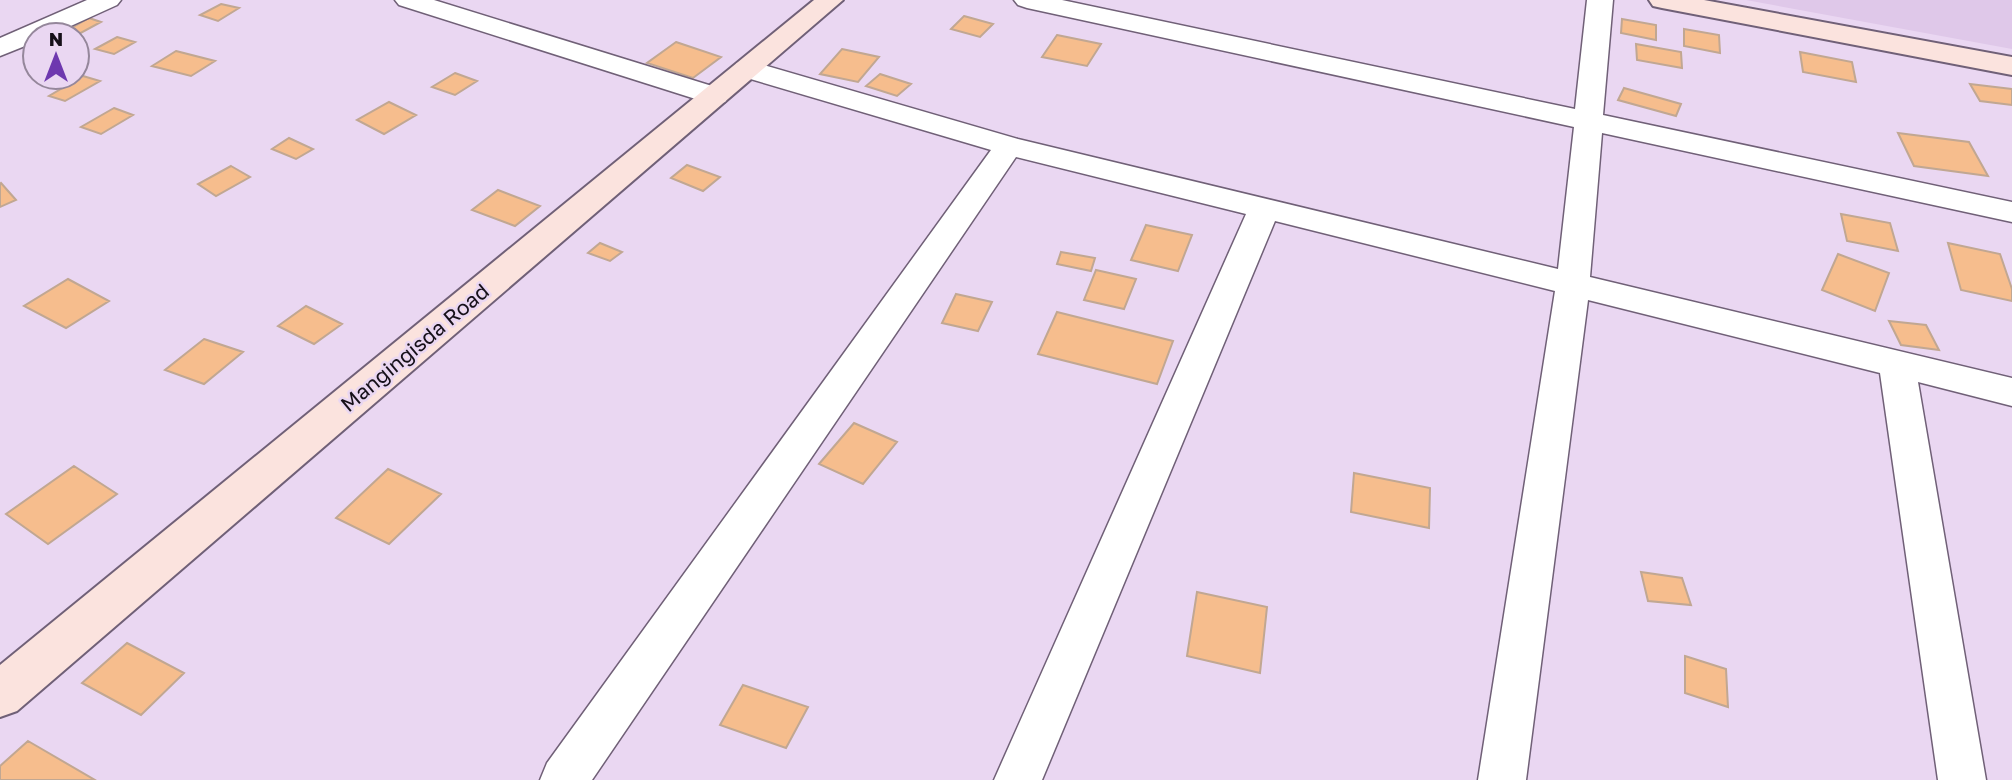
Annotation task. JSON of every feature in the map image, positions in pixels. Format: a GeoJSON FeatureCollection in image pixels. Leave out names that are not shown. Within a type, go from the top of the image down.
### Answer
{"type":"FeatureCollection","features":[{"type":"Feature","properties":{"kind":"street"},"geometry":{"type":"LineString","coordinates":[[0,48],[108,0]]}},
{"type":"Feature","properties":{"kind":"street"},"geometry":{"type":"LineString","coordinates":[[408,0],[715,96]]}},
{"type":"Feature","properties":{"kind":"street","name":"Mangingisda Road"},"geometry":{"type":"LineString","coordinates":[[0,695],[830,0]]}},
{"type":"Feature","properties":{"kind":"street"},"geometry":{"type":"LineString","coordinates":[[1027,0],[2012,212]]}},
{"type":"Feature","properties":{"kind":"street"},"geometry":{"type":"LineString","coordinates":[[1502,780],[1573,285],[1600,0]]}},
{"type":"Feature","properties":{"kind":"street"},"geometry":{"type":"LineString","coordinates":[[1662,0],[2012,66]]}},
{"type":"Feature","properties":{"kind":"street"},"geometry":{"type":"LineString","coordinates":[[747,69],[1009,146],[2012,392]]}},
{"type":"Feature","properties":{"kind":"street"},"geometry":{"type":"LineString","coordinates":[[564,780],[1009,146]]}},
{"type":"Feature","properties":{"kind":"street"},"geometry":{"type":"LineString","coordinates":[[1018,780],[1264,209]]}},
{"type":"Feature","properties":{"kind":"street"},"geometry":{"type":"LineString","coordinates":[[1897,364],[1962,780]]}},
{"type":"Feature","properties":{"kind":"shaded area"},"geometry":{"type":"Polygon","coordinates":[[[1746,0],[2012,0],[2012,49],[1746,0]]]}},
{"type":"Feature","properties":{"kind":"building"},"geometry":{"type":"Polygon","coordinates":[[[221,4],[239,8],[218,21],[200,15],[221,4]]]}},
{"type":"Feature","properties":{"kind":"building"},"geometry":{"type":"Polygon","coordinates":[[[964,16],[993,24],[980,37],[951,29],[964,16]]]}},
{"type":"Feature","properties":{"kind":"building"},"geometry":{"type":"Polygon","coordinates":[[[89,18],[101,22],[91,27],[91,21],[84,21],[89,18]]]}},
{"type":"Feature","properties":{"kind":"building"},"geometry":{"type":"Polygon","coordinates":[[[1622,19],[1656,25],[1656,40],[1621,33],[1622,19]]]}},
{"type":"Feature","properties":{"kind":"building"},"geometry":{"type":"Polygon","coordinates":[[[1684,29],[1719,35],[1720,53],[1684,46],[1684,29]]]}},
{"type":"Feature","properties":{"kind":"building"},"geometry":{"type":"Polygon","coordinates":[[[1057,35],[1101,44],[1087,66],[1042,57],[1057,35]]]}},
{"type":"Feature","properties":{"kind":"building"},"geometry":{"type":"Polygon","coordinates":[[[117,37],[135,42],[114,54],[95,49],[117,37]]]}},
{"type":"Feature","properties":{"kind":"building"},"geometry":{"type":"Polygon","coordinates":[[[676,42],[721,57],[693,78],[647,63],[676,42]]]}},
{"type":"Feature","properties":{"kind":"building"},"geometry":{"type":"Polygon","coordinates":[[[1636,44],[1681,52],[1682,68],[1637,60],[1636,44]]]}},
{"type":"Feature","properties":{"kind":"building"},"geometry":{"type":"Polygon","coordinates":[[[842,49],[879,57],[858,82],[820,74],[842,49]]]}},
{"type":"Feature","properties":{"kind":"building"},"geometry":{"type":"Polygon","coordinates":[[[176,51],[215,61],[191,76],[152,66],[176,51]]]}},
{"type":"Feature","properties":{"kind":"building"},"geometry":{"type":"Polygon","coordinates":[[[1800,52],[1852,62],[1856,82],[1803,72],[1800,52]]]}},
{"type":"Feature","properties":{"kind":"building"},"geometry":{"type":"Polygon","coordinates":[[[455,73],[477,81],[455,95],[432,87],[455,73]]]}},
{"type":"Feature","properties":{"kind":"building"},"geometry":{"type":"Polygon","coordinates":[[[880,74],[911,84],[897,96],[866,86],[880,74]]]}},
{"type":"Feature","properties":{"kind":"building"},"geometry":{"type":"Polygon","coordinates":[[[91,78],[100,81],[91,86],[91,78]]]}},
{"type":"Feature","properties":{"kind":"building"},"geometry":{"type":"Polygon","coordinates":[[[1970,84],[2012,89],[2012,105],[1980,101],[1970,84]]]}},
{"type":"Feature","properties":{"kind":"building"},"geometry":{"type":"Polygon","coordinates":[[[1624,88],[1681,104],[1676,116],[1618,100],[1624,88]]]}},
{"type":"Feature","properties":{"kind":"building"},"geometry":{"type":"Polygon","coordinates":[[[58,91],[82,91],[65,101],[49,96],[58,91]]]}},
{"type":"Feature","properties":{"kind":"building"},"geometry":{"type":"Polygon","coordinates":[[[389,102],[416,115],[384,134],[357,120],[389,102]]]}},
{"type":"Feature","properties":{"kind":"building"},"geometry":{"type":"Polygon","coordinates":[[[114,108],[133,115],[101,134],[81,127],[114,108]]]}},
{"type":"Feature","properties":{"kind":"building"},"geometry":{"type":"Polygon","coordinates":[[[1898,133],[1969,142],[1988,176],[1914,166],[1898,133]]]}},
{"type":"Feature","properties":{"kind":"building"},"geometry":{"type":"Polygon","coordinates":[[[289,138],[313,149],[296,159],[272,149],[289,138]]]}},
{"type":"Feature","properties":{"kind":"building"},"geometry":{"type":"Polygon","coordinates":[[[687,165],[720,177],[703,191],[671,178],[687,165]]]}},
{"type":"Feature","properties":{"kind":"building"},"geometry":{"type":"Polygon","coordinates":[[[231,166],[250,177],[216,196],[198,184],[231,166]]]}},
{"type":"Feature","properties":{"kind":"building"},"geometry":{"type":"Polygon","coordinates":[[[0,184],[16,200],[0,207],[0,184]]]}},
{"type":"Feature","properties":{"kind":"building"},"geometry":{"type":"Polygon","coordinates":[[[498,190],[540,206],[515,226],[472,210],[498,190]]]}},
{"type":"Feature","properties":{"kind":"building"},"geometry":{"type":"Polygon","coordinates":[[[1841,214],[1890,223],[1898,251],[1847,241],[1841,214]]]}},
{"type":"Feature","properties":{"kind":"building"},"geometry":{"type":"Polygon","coordinates":[[[1146,225],[1192,235],[1178,271],[1131,260],[1146,225]]]}},
{"type":"Feature","properties":{"kind":"building"},"geometry":{"type":"Polygon","coordinates":[[[600,243],[622,252],[610,261],[588,253],[600,243]]]}},
{"type":"Feature","properties":{"kind":"building"},"geometry":{"type":"Polygon","coordinates":[[[1948,243],[2000,254],[2012,289],[2012,301],[1961,290],[1948,243]]]}},
{"type":"Feature","properties":{"kind":"building"},"geometry":{"type":"Polygon","coordinates":[[[1061,252],[1095,258],[1091,271],[1057,264],[1061,252]]]}},
{"type":"Feature","properties":{"kind":"building"},"geometry":{"type":"Polygon","coordinates":[[[1838,254],[1889,273],[1875,311],[1822,290],[1838,254]]]}},
{"type":"Feature","properties":{"kind":"building"},"geometry":{"type":"Polygon","coordinates":[[[1096,270],[1136,279],[1124,309],[1084,300],[1096,270]]]}},
{"type":"Feature","properties":{"kind":"building"},"geometry":{"type":"Polygon","coordinates":[[[68,279],[109,301],[66,328],[24,306],[68,279]]]}},
{"type":"Feature","properties":{"kind":"building"},"geometry":{"type":"Polygon","coordinates":[[[956,294],[992,302],[978,331],[942,323],[956,294]]]}},
{"type":"Feature","properties":{"kind":"building"},"geometry":{"type":"Polygon","coordinates":[[[306,306],[342,324],[314,344],[278,326],[306,306]]]}},
{"type":"Feature","properties":{"kind":"building"},"geometry":{"type":"Polygon","coordinates":[[[1057,312],[1173,341],[1157,384],[1038,354],[1057,312]]]}},
{"type":"Feature","properties":{"kind":"building"},"geometry":{"type":"Polygon","coordinates":[[[1889,321],[1926,325],[1939,350],[1901,345],[1889,321]]]}},
{"type":"Feature","properties":{"kind":"building"},"geometry":{"type":"Polygon","coordinates":[[[204,339],[243,352],[204,384],[165,370],[204,339]]]}},
{"type":"Feature","properties":{"kind":"building"},"geometry":{"type":"Polygon","coordinates":[[[854,423],[897,442],[863,484],[819,464],[854,423]]]}},
{"type":"Feature","properties":{"kind":"building"},"geometry":{"type":"Polygon","coordinates":[[[74,466],[117,494],[48,544],[6,514],[74,466]]]}},
{"type":"Feature","properties":{"kind":"building"},"geometry":{"type":"Polygon","coordinates":[[[388,469],[441,494],[389,544],[336,518],[388,469]]]}},
{"type":"Feature","properties":{"kind":"building"},"geometry":{"type":"Polygon","coordinates":[[[1354,473],[1430,488],[1429,528],[1351,512],[1354,473]]]}},
{"type":"Feature","properties":{"kind":"building"},"geometry":{"type":"Polygon","coordinates":[[[1641,572],[1682,578],[1691,605],[1648,601],[1641,572]]]}},
{"type":"Feature","properties":{"kind":"building"},"geometry":{"type":"Polygon","coordinates":[[[1197,592],[1267,607],[1260,673],[1187,656],[1197,592]]]}},
{"type":"Feature","properties":{"kind":"building"},"geometry":{"type":"Polygon","coordinates":[[[127,643],[184,673],[141,715],[82,683],[127,643]]]}},
{"type":"Feature","properties":{"kind":"building"},"geometry":{"type":"Polygon","coordinates":[[[1685,656],[1726,669],[1728,707],[1685,693],[1685,656]]]}},
{"type":"Feature","properties":{"kind":"building"},"geometry":{"type":"Polygon","coordinates":[[[743,685],[808,707],[786,748],[720,725],[743,685]]]}},
{"type":"Feature","properties":{"kind":"building"},"geometry":{"type":"Polygon","coordinates":[[[28,741],[95,780],[0,780],[0,766],[28,741]]]}}]}
